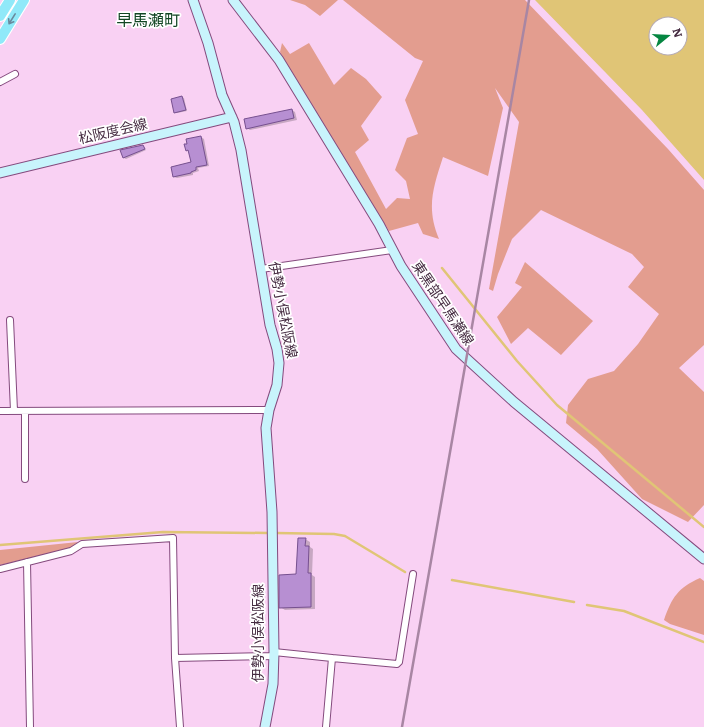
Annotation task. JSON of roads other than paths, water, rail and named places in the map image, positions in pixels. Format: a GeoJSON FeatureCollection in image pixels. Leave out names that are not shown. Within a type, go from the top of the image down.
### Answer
{"type":"FeatureCollection","features":[{"type":"Feature","properties":{"kind":"main road"},"geometry":{"type":"LineString","coordinates":[[0,16],[10,0]]}},
{"type":"Feature","properties":{"kind":"main road"},"geometry":{"type":"LineString","coordinates":[[0,39],[24,0]]}},
{"type":"Feature","properties":{"kind":"main road","name":"伊勢小俣松阪線"},"geometry":{"type":"LineString","coordinates":[[193,0],[208,43],[222,95],[232,117],[244,164],[270,325],[277,349],[279,363],[277,385],[268,410],[266,439],[272,512],[274,654],[273,684],[265,727]]}},
{"type":"Feature","properties":{"kind":"main road","name":"東黒部早馬瀬線"},"geometry":{"type":"LineString","coordinates":[[233,0],[279,60],[379,224],[392,250],[442,329],[466,361],[644,511],[704,559]]}},
{"type":"Feature","properties":{"kind":"main road","name":"松阪度会線"},"geometry":{"type":"LineString","coordinates":[[0,173],[232,117]]}},
{"type":"Feature","properties":{"kind":"street"},"geometry":{"type":"LineString","coordinates":[[0,82],[15,74]]}},
{"type":"Feature","properties":{"kind":"street"},"geometry":{"type":"LineString","coordinates":[[261,269],[392,250]]}},
{"type":"Feature","properties":{"kind":"street"},"geometry":{"type":"LineString","coordinates":[[10,320],[14,411]]}},
{"type":"Feature","properties":{"kind":"street"},"geometry":{"type":"LineString","coordinates":[[0,411],[268,410]]}},
{"type":"Feature","properties":{"kind":"street"},"geometry":{"type":"LineString","coordinates":[[25,411],[25,479]]}},
{"type":"Feature","properties":{"kind":"street"},"geometry":{"type":"LineString","coordinates":[[0,568],[71,551],[82,544],[173,538],[175,658],[180,727]]}},
{"type":"Feature","properties":{"kind":"street"},"geometry":{"type":"LineString","coordinates":[[27,562],[30,727]]}},
{"type":"Feature","properties":{"kind":"street"},"geometry":{"type":"LineString","coordinates":[[175,658],[274,654],[397,664],[399,662],[412,574]]}},
{"type":"Feature","properties":{"kind":"street"},"geometry":{"type":"LineString","coordinates":[[326,727],[332,658]]}},
{"type":"Feature","properties":{"kind":"waterway"},"geometry":{"type":"LineString","coordinates":[[442,268],[517,361],[557,405],[704,527]]}},
{"type":"Feature","properties":{"kind":"waterway"},"geometry":{"type":"LineString","coordinates":[[0,545],[163,532],[268,533]]}},
{"type":"Feature","properties":{"kind":"waterway"},"geometry":{"type":"LineString","coordinates":[[276,533],[334,534],[345,536],[405,572]]}},
{"type":"Feature","properties":{"kind":"waterway"},"geometry":{"type":"LineString","coordinates":[[452,580],[574,602]]}},
{"type":"Feature","properties":{"kind":"waterway"},"geometry":{"type":"LineString","coordinates":[[587,605],[624,611],[704,642]]}},
{"type":"Feature","properties":{"kind":"railway"},"geometry":{"type":"LineString","coordinates":[[402,727],[529,0]]}},
{"type":"Feature","properties":{"kind":"district","name":"早馬瀬町"},"geometry":{"type":"Point","coordinates":[148,20]}}]}
